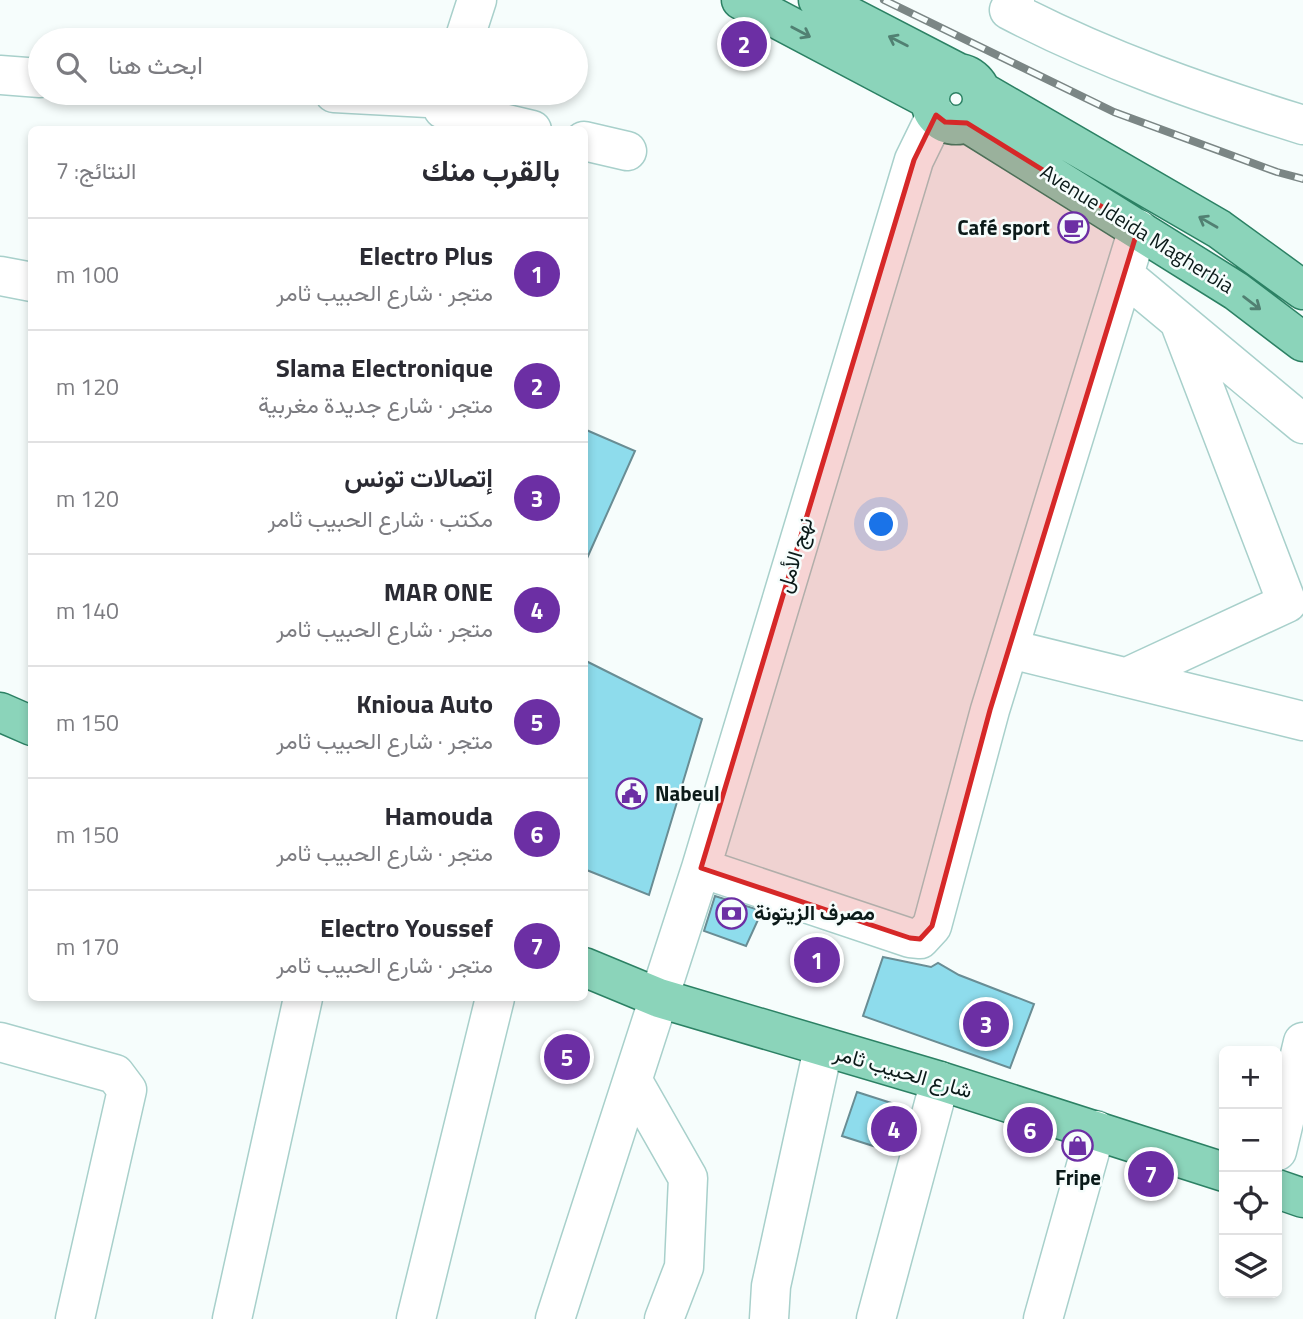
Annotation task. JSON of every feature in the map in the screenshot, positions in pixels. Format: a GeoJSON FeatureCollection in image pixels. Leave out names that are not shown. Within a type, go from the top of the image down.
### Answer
{"type":"FeatureCollection","features":[{"type":"Feature","properties":{"kind":"main road"},"geometry":{"type":"LineString","coordinates":[[741,0],[954,101]]}},
{"type":"Feature","properties":{"kind":"main road"},"geometry":{"type":"LineString","coordinates":[[818,0],[954,101]]}},
{"type":"Feature","properties":{"kind":"main road","name":"Avenue Jdeida Magherbia"},"geometry":{"type":"LineString","coordinates":[[954,101],[1138,229],[1236,291],[1303,342]]}},
{"type":"Feature","properties":{"kind":"main road","name":"Avenue Jdeida Magherbia"},"geometry":{"type":"LineString","coordinates":[[954,101],[1219,229],[1303,290]]}},
{"type":"Feature","properties":{"kind":"main road"},"geometry":{"type":"LineString","coordinates":[[0,712],[28,724]]}},
{"type":"Feature","properties":{"kind":"main road","name":"شارع الحبيب ثامر"},"geometry":{"type":"LineString","coordinates":[[588,969],[659,998],[822,1049],[940,1081],[1219,1170]]}},
{"type":"Feature","properties":{"kind":"main road"},"geometry":{"type":"LineString","coordinates":[[1282,1191],[1303,1198]]}},
{"type":"Feature","properties":{"kind":"street"},"geometry":{"type":"LineString","coordinates":[[468,28],[477,0]]}},
{"type":"Feature","properties":{"kind":"street"},"geometry":{"type":"LineString","coordinates":[[1004,3],[1053,33],[1208,96],[1303,125]]}},
{"type":"Feature","properties":{"kind":"street"},"geometry":{"type":"LineString","coordinates":[[0,75],[28,77]]}},
{"type":"Feature","properties":{"kind":"street","name":"نهج الأمل"},"geometry":{"type":"LineString","coordinates":[[555,1319],[634,1083],[701,868],[914,160],[954,101]]}},
{"type":"Feature","properties":{"kind":"street"},"geometry":{"type":"LineString","coordinates":[[421,105],[516,126]]}},
{"type":"Feature","properties":{"kind":"street"},"geometry":{"type":"LineString","coordinates":[[588,142],[627,151]]}},
{"type":"Feature","properties":{"kind":"street"},"geometry":{"type":"LineString","coordinates":[[701,868],[910,938],[920,939],[932,926],[990,710],[1138,229]]}},
{"type":"Feature","properties":{"kind":"street"},"geometry":{"type":"LineString","coordinates":[[1124,275],[1303,424]]}},
{"type":"Feature","properties":{"kind":"street"},"geometry":{"type":"LineString","coordinates":[[0,276],[28,281]]}},
{"type":"Feature","properties":{"kind":"street"},"geometry":{"type":"LineString","coordinates":[[1127,677],[1287,603],[1179,321]]}},
{"type":"Feature","properties":{"kind":"street"},"geometry":{"type":"LineString","coordinates":[[1010,649],[1303,721]]}},
{"type":"Feature","properties":{"kind":"street"},"geometry":{"type":"LineString","coordinates":[[232,1319],[302,1001]]}},
{"type":"Feature","properties":{"kind":"street"},"geometry":{"type":"LineString","coordinates":[[416,1319],[494,1001]]}},
{"type":"Feature","properties":{"kind":"street"},"geometry":{"type":"LineString","coordinates":[[1282,1130],[1303,1041]]}},
{"type":"Feature","properties":{"kind":"street"},"geometry":{"type":"LineString","coordinates":[[0,1042],[114,1074],[127,1090],[75,1319]]}},
{"type":"Feature","properties":{"kind":"street"},"geometry":{"type":"LineString","coordinates":[[769,1319],[771,1286],[822,1049]]}},
{"type":"Feature","properties":{"kind":"street"},"geometry":{"type":"LineString","coordinates":[[876,1319],[940,1081]]}},
{"type":"Feature","properties":{"kind":"street"},"geometry":{"type":"LineString","coordinates":[[634,1083],[688,1178],[684,1266],[664,1319]]}},
{"type":"Feature","properties":{"kind":"street"},"geometry":{"type":"LineString","coordinates":[[1043,1319],[1096,1130]]}},
{"type":"Feature","properties":{"kind":"highlighted area"},"geometry":{"type":"Polygon","coordinates":[[[936,115],[945,122],[967,123],[1138,229],[990,710],[932,926],[920,939],[910,938],[701,868],[914,160],[936,115]]]}},
{"type":"Feature","properties":{"kind":"building"},"geometry":{"type":"Polygon","coordinates":[[[588,431],[635,451],[588,556],[588,431]]]}},
{"type":"Feature","properties":{"kind":"building","name":"Nabeul"},"geometry":{"type":"Polygon","coordinates":[[[588,662],[702,719],[649,895],[588,871],[588,662]]]}},
{"type":"Feature","properties":{"kind":"building"},"geometry":{"type":"Polygon","coordinates":[[[715,896],[762,911],[746,946],[704,931],[715,896]]]}},
{"type":"Feature","properties":{"kind":"building"},"geometry":{"type":"Polygon","coordinates":[[[883,957],[931,967],[938,963],[959,975],[1034,1004],[1010,1068],[863,1016],[883,957]]]}},
{"type":"Feature","properties":{"kind":"building"},"geometry":{"type":"Polygon","coordinates":[[[857,1092],[910,1109],[898,1154],[842,1136],[857,1092]]]}},
{"type":"Feature","properties":{"kind":"railway"},"geometry":{"type":"LineString","coordinates":[[884,0],[1114,112],[1303,179]]}},
{"type":"Feature","properties":{"kind":"place","name":"Slama Electronique"},"geometry":{"type":"Point","coordinates":[744,44]}},
{"type":"Feature","properties":{"kind":"place","name":"Café sport"},"geometry":{"type":"Point","coordinates":[1073,228]}},
{"type":"Feature","properties":{"kind":"place","name":"Nabeul"},"geometry":{"type":"Point","coordinates":[632,794]}},
{"type":"Feature","properties":{"kind":"place","name":"مصرف الزيتونة"},"geometry":{"type":"Point","coordinates":[731,913]}},
{"type":"Feature","properties":{"kind":"place","name":"Electro Plus"},"geometry":{"type":"Point","coordinates":[817,960]}},
{"type":"Feature","properties":{"kind":"place","name":"إتصالات تونس"},"geometry":{"type":"Point","coordinates":[986,1024]}},
{"type":"Feature","properties":{"kind":"place","name":"Knioua Auto"},"geometry":{"type":"Point","coordinates":[567,1057]}},
{"type":"Feature","properties":{"kind":"place","name":"MAR ONE"},"geometry":{"type":"Point","coordinates":[894,1129]}},
{"type":"Feature","properties":{"kind":"place","name":"Hamouda"},"geometry":{"type":"Point","coordinates":[1030,1130]}},
{"type":"Feature","properties":{"kind":"place","name":"Fripe"},"geometry":{"type":"Point","coordinates":[1078,1146]}},
{"type":"Feature","properties":{"kind":"place","name":"Electro Youssef"},"geometry":{"type":"Point","coordinates":[1151,1174]}}]}
